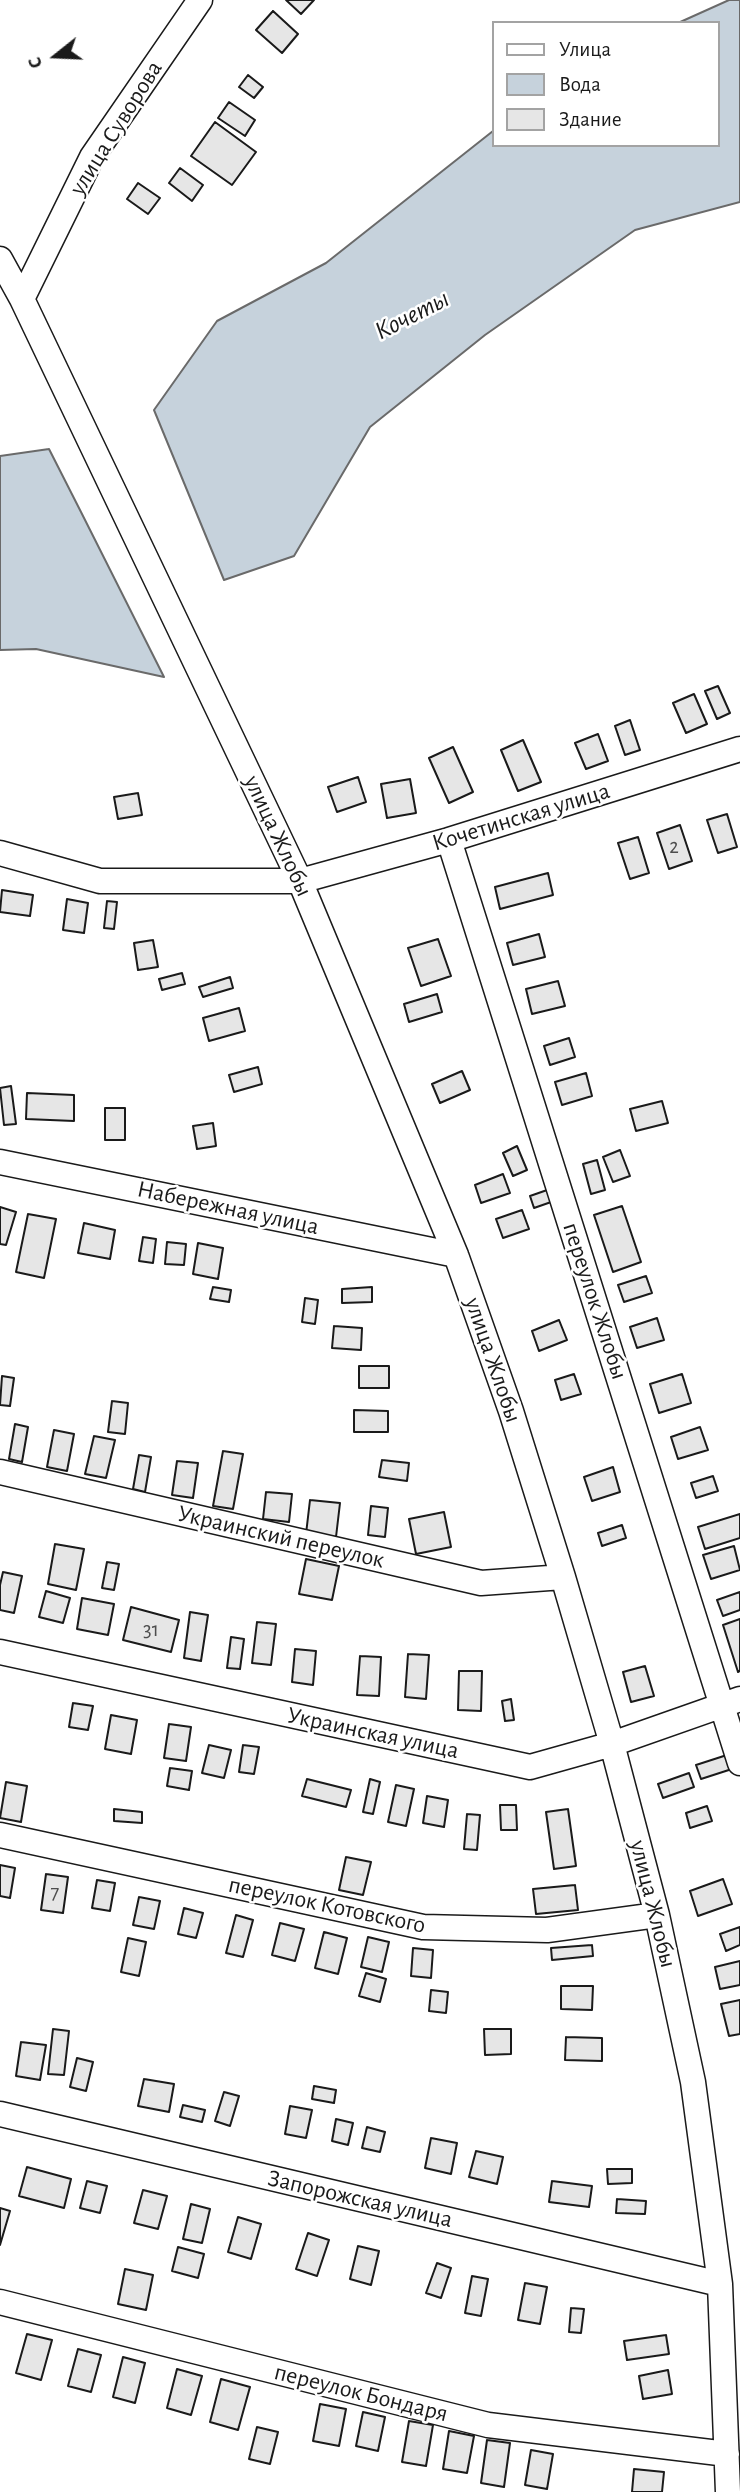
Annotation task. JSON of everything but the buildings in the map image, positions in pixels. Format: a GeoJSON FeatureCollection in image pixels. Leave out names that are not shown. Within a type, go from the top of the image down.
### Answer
{"type":"FeatureCollection","features":[{"type":"Feature","properties":{"kind":"street","name":"улица Суворова"},"geometry":{"type":"LineString","coordinates":[[22,299],[92,157],[200,0]]}},
{"type":"Feature","properties":{"kind":"street","name":"улица Жлобы"},"geometry":{"type":"LineString","coordinates":[[0,259],[22,299],[300,881],[456,1255],[511,1411],[612,1744],[657,1915],[693,2082],[720,2284],[728,2492]]}},
{"type":"Feature","properties":{"kind":"street","name":"Кочетинская улица"},"geometry":{"type":"LineString","coordinates":[[300,881],[449,840],[740,750]]}},
{"type":"Feature","properties":{"kind":"street","name":"переулок Жлобы"},"geometry":{"type":"LineString","coordinates":[[449,840],[731,1702],[740,1763]]}},
{"type":"Feature","properties":{"kind":"street"},"geometry":{"type":"LineString","coordinates":[[0,853],[100,881],[300,881]]}},
{"type":"Feature","properties":{"kind":"street","name":"Набережная улица"},"geometry":{"type":"LineString","coordinates":[[0,1161],[456,1255]]}},
{"type":"Feature","properties":{"kind":"street","name":"Украинский переулок"},"geometry":{"type":"LineString","coordinates":[[0,1472],[481,1583],[563,1577]]}},
{"type":"Feature","properties":{"kind":"street","name":"Украинская улица"},"geometry":{"type":"LineString","coordinates":[[0,1652],[530,1767],[612,1744],[731,1702]]}},
{"type":"Feature","properties":{"kind":"street","name":"переулок Котовского"},"geometry":{"type":"LineString","coordinates":[[0,1835],[423,1927],[547,1930],[657,1915]]}},
{"type":"Feature","properties":{"kind":"street","name":"Запорожская улица"},"geometry":{"type":"LineString","coordinates":[[0,2115],[720,2284]]}},
{"type":"Feature","properties":{"kind":"street","name":"переулок Бондаря"},"geometry":{"type":"LineString","coordinates":[[0,2302],[488,2425],[727,2454]]}},
{"type":"Feature","properties":{"kind":"water","name":"Кочеты"},"geometry":{"type":"Polygon","coordinates":[[[729,0],[740,0],[740,202],[635,230],[485,335],[370,427],[294,556],[224,580],[154,410],[217,321],[326,263],[491,133],[491,147],[719,147],[719,21],[682,21],[729,0]]]}},
{"type":"Feature","properties":{"kind":"water"},"geometry":{"type":"Polygon","coordinates":[[[49,449],[164,677],[36,649],[0,650],[0,456],[49,449]]]}}]}
